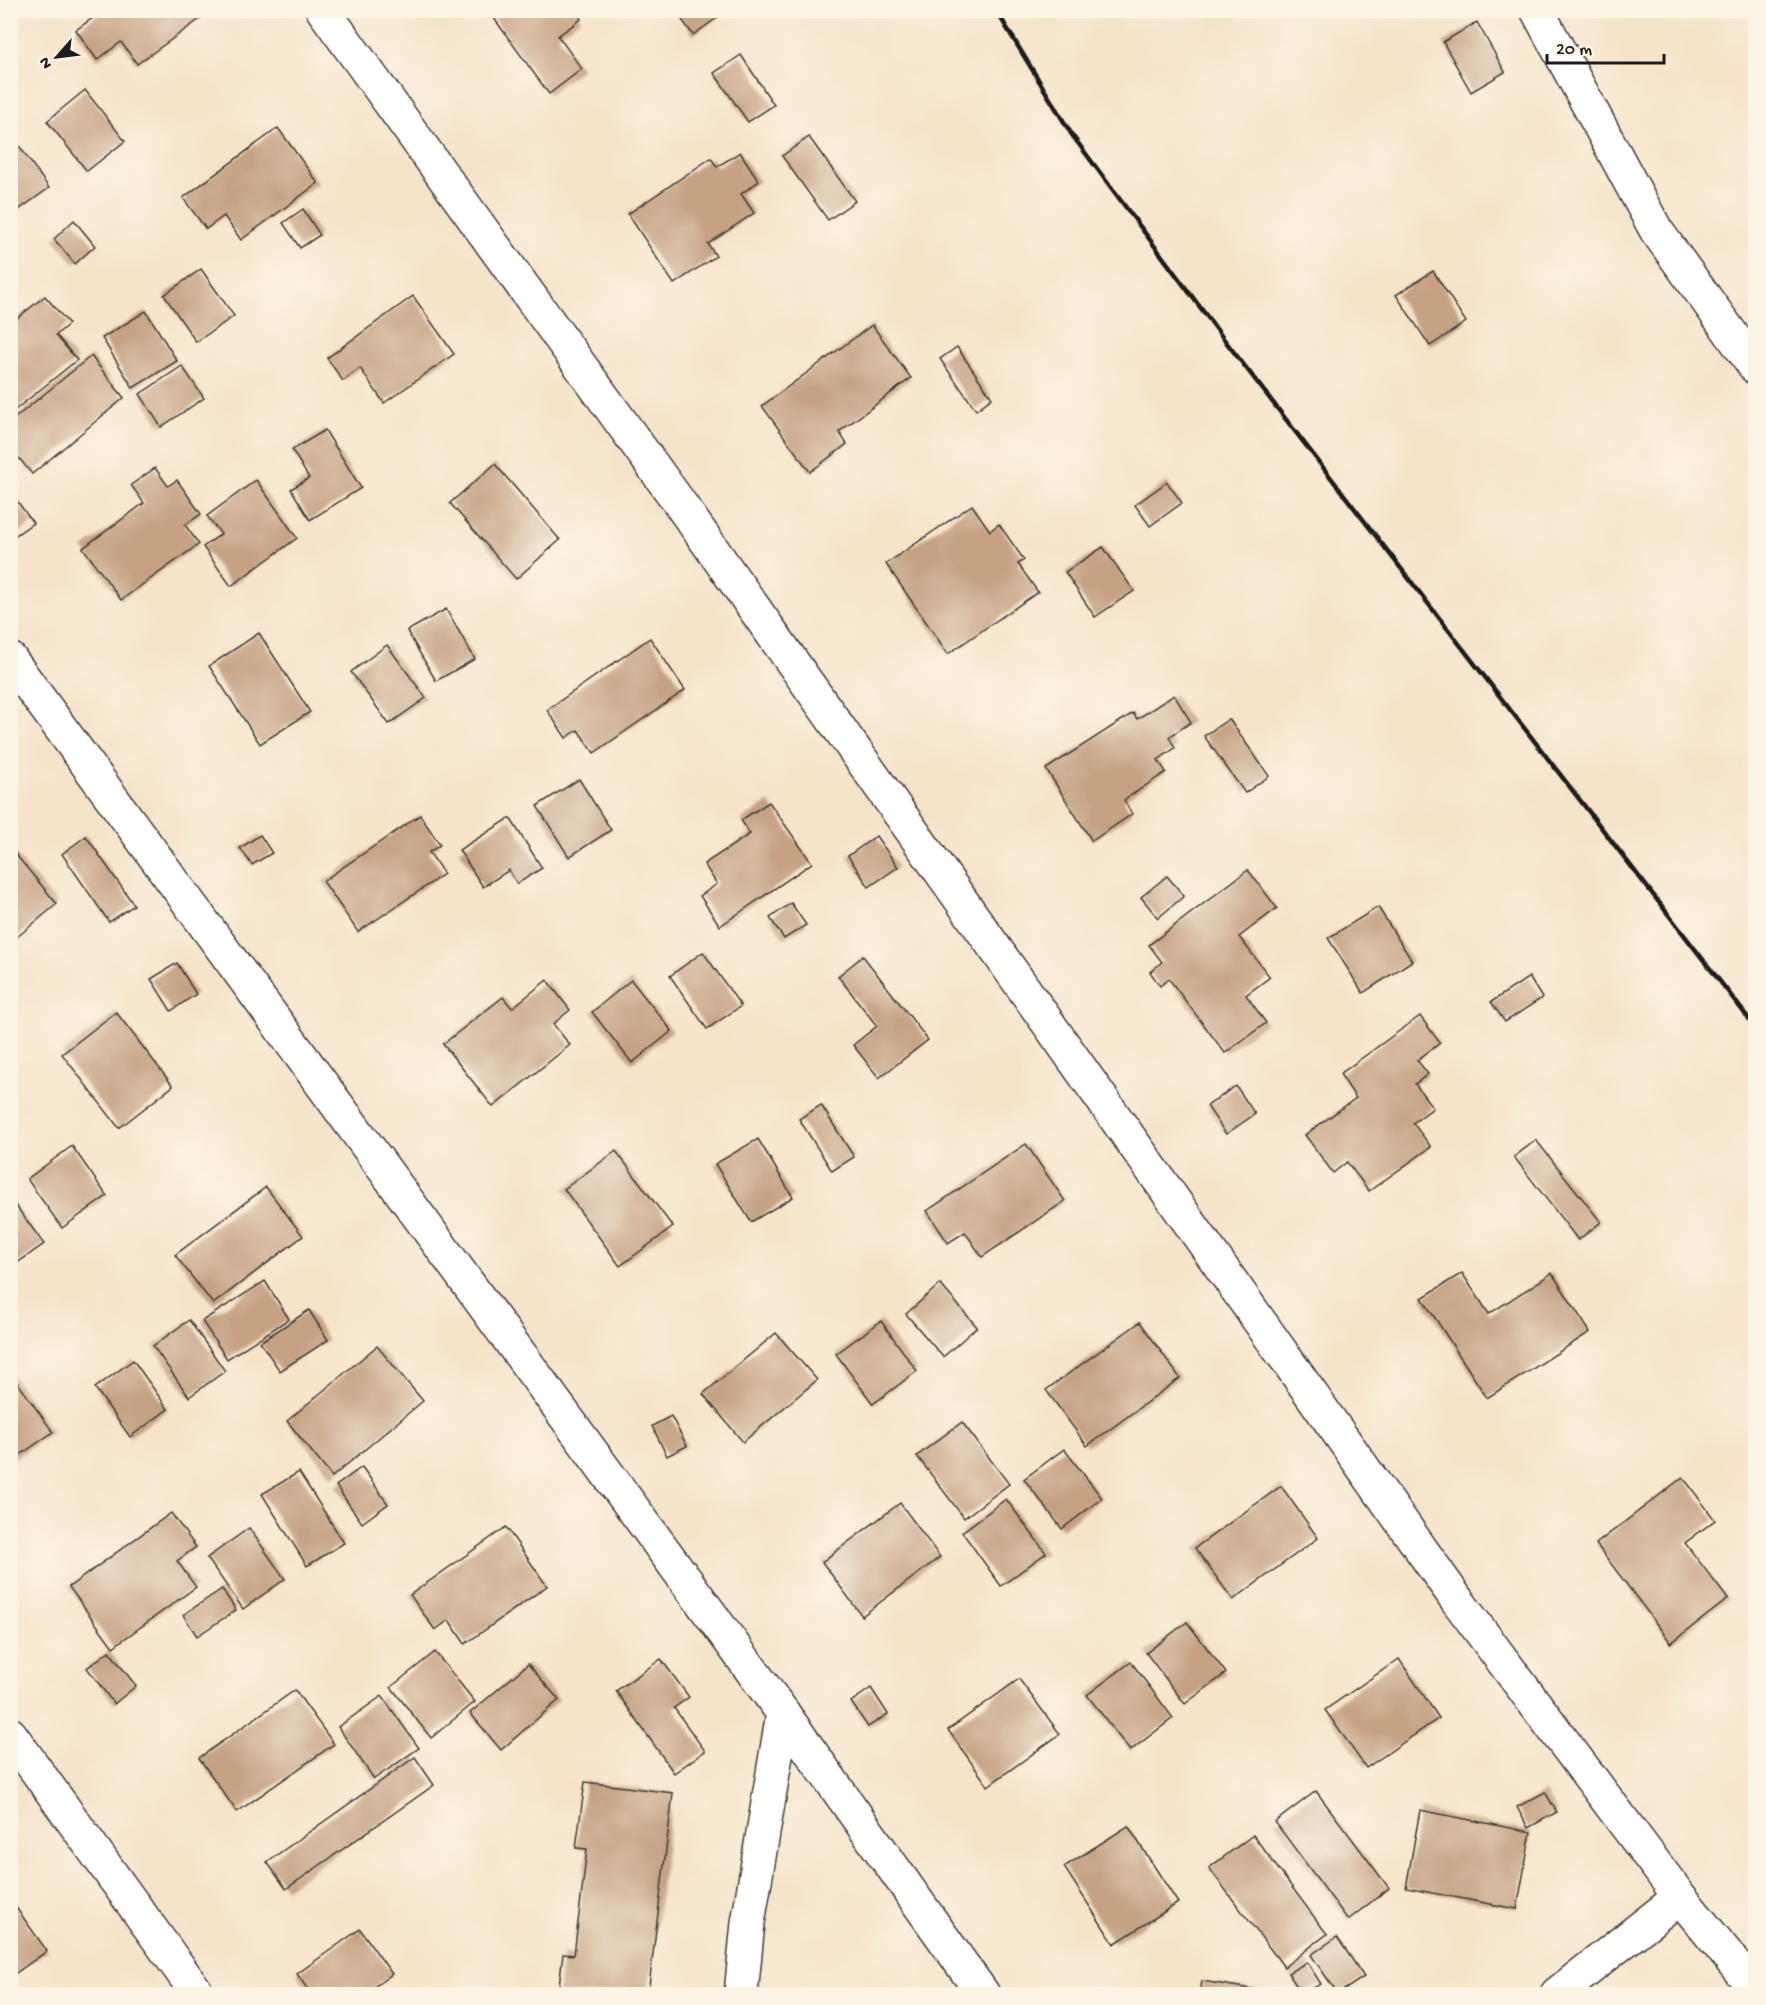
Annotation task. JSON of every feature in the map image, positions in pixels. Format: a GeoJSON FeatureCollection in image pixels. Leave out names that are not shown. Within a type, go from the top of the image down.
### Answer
{"type":"FeatureCollection","features":[{"type":"Feature","properties":{"kind":"street"},"geometry":{"type":"LineString","coordinates":[[323,10],[676,498],[1457,1600],[1680,1897],[1755,1990]]}},
{"type":"Feature","properties":{"kind":"street"},"geometry":{"type":"LineString","coordinates":[[1537,10],[1656,230],[1755,368]]}},
{"type":"Feature","properties":{"kind":"street"},"geometry":{"type":"LineString","coordinates":[[10,659],[783,1713],[983,1995]]}},
{"type":"Feature","properties":{"kind":"street"},"geometry":{"type":"LineString","coordinates":[[741,1995],[748,1923],[783,1713]]}},
{"type":"Feature","properties":{"kind":"street"},"geometry":{"type":"LineString","coordinates":[[10,1734],[198,1995]]}},
{"type":"Feature","properties":{"kind":"street"},"geometry":{"type":"LineString","coordinates":[[1557,1995],[1680,1897]]}},
{"type":"Feature","properties":{"kind":"building"},"geometry":{"type":"Polygon","coordinates":[[[104,10],[205,10],[207,14],[137,64],[121,42],[97,60],[76,30],[104,10]]]}},
{"type":"Feature","properties":{"kind":"building"},"geometry":{"type":"Polygon","coordinates":[[[488,10],[575,10],[581,19],[558,36],[582,69],[549,94],[488,10]]]}},
{"type":"Feature","properties":{"kind":"building"},"geometry":{"type":"Polygon","coordinates":[[[675,10],[712,10],[717,18],[693,35],[675,10]]]}},
{"type":"Feature","properties":{"kind":"building"},"geometry":{"type":"Polygon","coordinates":[[[1477,22],[1505,72],[1471,92],[1443,42],[1477,22]]]}},
{"type":"Feature","properties":{"kind":"building"},"geometry":{"type":"Polygon","coordinates":[[[741,55],[774,105],[748,122],[714,73],[741,55]]]}},
{"type":"Feature","properties":{"kind":"building"},"geometry":{"type":"Polygon","coordinates":[[[85,90],[125,141],[87,171],[47,121],[85,90]]]}},
{"type":"Feature","properties":{"kind":"building"},"geometry":{"type":"Polygon","coordinates":[[[278,128],[318,183],[241,240],[224,216],[206,229],[183,198],[278,128]]]}},
{"type":"Feature","properties":{"kind":"building"},"geometry":{"type":"Polygon","coordinates":[[[10,133],[49,188],[10,216],[10,133]]]}},
{"type":"Feature","properties":{"kind":"building"},"geometry":{"type":"Polygon","coordinates":[[[809,137],[855,201],[828,220],[782,156],[809,137]]]}},
{"type":"Feature","properties":{"kind":"building"},"geometry":{"type":"Polygon","coordinates":[[[740,152],[759,181],[741,194],[754,213],[708,244],[716,256],[674,284],[628,214],[711,158],[717,167],[740,152]]]}},
{"type":"Feature","properties":{"kind":"building"},"geometry":{"type":"Polygon","coordinates":[[[303,209],[320,235],[300,248],[283,223],[303,209]]]}},
{"type":"Feature","properties":{"kind":"building"},"geometry":{"type":"Polygon","coordinates":[[[74,220],[95,246],[75,264],[54,239],[74,220]]]}},
{"type":"Feature","properties":{"kind":"building"},"geometry":{"type":"Polygon","coordinates":[[[201,269],[234,316],[196,342],[164,295],[201,269]]]}},
{"type":"Feature","properties":{"kind":"building"},"geometry":{"type":"Polygon","coordinates":[[[1433,271],[1466,322],[1430,346],[1396,295],[1433,271]]]}},
{"type":"Feature","properties":{"kind":"building"},"geometry":{"type":"Polygon","coordinates":[[[45,296],[69,324],[56,335],[77,360],[10,414],[10,324],[45,296]]]}},
{"type":"Feature","properties":{"kind":"building"},"geometry":{"type":"Polygon","coordinates":[[[413,296],[454,354],[384,403],[360,368],[343,381],[327,358],[413,296]]]}},
{"type":"Feature","properties":{"kind":"building"},"geometry":{"type":"Polygon","coordinates":[[[146,311],[177,361],[133,388],[102,338],[146,311]]]}},
{"type":"Feature","properties":{"kind":"building"},"geometry":{"type":"Polygon","coordinates":[[[872,325],[911,378],[839,432],[847,444],[810,472],[762,406],[872,325]]]}},
{"type":"Feature","properties":{"kind":"building"},"geometry":{"type":"Polygon","coordinates":[[[957,347],[992,398],[976,410],[940,359],[957,347]]]}},
{"type":"Feature","properties":{"kind":"building"},"geometry":{"type":"Polygon","coordinates":[[[91,356],[124,398],[32,474],[10,447],[10,422],[91,356]]]}},
{"type":"Feature","properties":{"kind":"building"},"geometry":{"type":"Polygon","coordinates":[[[182,366],[204,398],[161,427],[140,394],[182,366]]]}},
{"type":"Feature","properties":{"kind":"building"},"geometry":{"type":"Polygon","coordinates":[[[325,430],[361,488],[310,520],[291,489],[309,478],[292,450],[325,430]]]}},
{"type":"Feature","properties":{"kind":"building"},"geometry":{"type":"Polygon","coordinates":[[[495,464],[560,540],[516,579],[450,503],[495,464]]]}},
{"type":"Feature","properties":{"kind":"building"},"geometry":{"type":"Polygon","coordinates":[[[155,468],[168,486],[177,480],[201,514],[185,525],[199,544],[121,600],[83,548],[144,503],[131,485],[155,468]]]}},
{"type":"Feature","properties":{"kind":"building"},"geometry":{"type":"Polygon","coordinates":[[[256,480],[297,538],[231,586],[203,547],[221,534],[207,516],[256,480]]]}},
{"type":"Feature","properties":{"kind":"building"},"geometry":{"type":"Polygon","coordinates":[[[1167,482],[1182,503],[1150,526],[1135,505],[1167,482]]]}},
{"type":"Feature","properties":{"kind":"building"},"geometry":{"type":"Polygon","coordinates":[[[10,491],[33,523],[10,539],[10,491]]]}},
{"type":"Feature","properties":{"kind":"building"},"geometry":{"type":"Polygon","coordinates":[[[972,505],[990,531],[999,524],[1024,560],[1018,564],[1038,592],[948,654],[886,564],[972,505]]]}},
{"type":"Feature","properties":{"kind":"building"},"geometry":{"type":"Polygon","coordinates":[[[1103,547],[1134,591],[1095,617],[1065,572],[1103,547]]]}},
{"type":"Feature","properties":{"kind":"building"},"geometry":{"type":"Polygon","coordinates":[[[446,609],[475,659],[436,681],[407,631],[446,609]]]}},
{"type":"Feature","properties":{"kind":"building"},"geometry":{"type":"Polygon","coordinates":[[[259,633],[310,712],[260,744],[209,666],[259,633]]]}},
{"type":"Feature","properties":{"kind":"building"},"geometry":{"type":"Polygon","coordinates":[[[650,638],[685,690],[594,753],[578,730],[566,738],[547,710],[650,638]]]}},
{"type":"Feature","properties":{"kind":"building"},"geometry":{"type":"Polygon","coordinates":[[[387,645],[426,698],[389,724],[351,672],[387,645]]]}},
{"type":"Feature","properties":{"kind":"building"},"geometry":{"type":"Polygon","coordinates":[[[1174,695],[1191,722],[1169,737],[1175,748],[1158,760],[1166,772],[1124,800],[1132,814],[1092,841],[1046,769],[1133,713],[1137,719],[1174,695]]]}},
{"type":"Feature","properties":{"kind":"building"},"geometry":{"type":"Polygon","coordinates":[[[1229,719],[1269,776],[1245,793],[1204,736],[1229,719]]]}},
{"type":"Feature","properties":{"kind":"building"},"geometry":{"type":"Polygon","coordinates":[[[579,779],[611,830],[569,857],[537,806],[579,779]]]}},
{"type":"Feature","properties":{"kind":"building"},"geometry":{"type":"Polygon","coordinates":[[[769,802],[812,863],[720,926],[700,896],[717,884],[704,864],[750,834],[741,820],[769,802]]]}},
{"type":"Feature","properties":{"kind":"building"},"geometry":{"type":"Polygon","coordinates":[[[420,815],[440,845],[429,852],[444,874],[358,932],[323,881],[420,815]]]}},
{"type":"Feature","properties":{"kind":"building"},"geometry":{"type":"Polygon","coordinates":[[[510,818],[542,868],[517,884],[509,870],[483,887],[459,850],[510,818]]]}},
{"type":"Feature","properties":{"kind":"building"},"geometry":{"type":"Polygon","coordinates":[[[260,835],[272,853],[252,865],[240,848],[260,835]]]}},
{"type":"Feature","properties":{"kind":"building"},"geometry":{"type":"Polygon","coordinates":[[[86,836],[134,905],[109,922],[62,854],[86,836]]]}},
{"type":"Feature","properties":{"kind":"building"},"geometry":{"type":"Polygon","coordinates":[[[876,836],[898,867],[869,887],[848,856],[876,836]]]}},
{"type":"Feature","properties":{"kind":"building"},"geometry":{"type":"Polygon","coordinates":[[[12,850],[57,904],[10,943],[10,851],[12,850]]]}},
{"type":"Feature","properties":{"kind":"building"},"geometry":{"type":"Polygon","coordinates":[[[1248,870],[1277,908],[1239,937],[1270,977],[1246,995],[1266,1023],[1225,1053],[1169,979],[1160,986],[1150,972],[1162,962],[1149,945],[1248,870]]]}},
{"type":"Feature","properties":{"kind":"building"},"geometry":{"type":"Polygon","coordinates":[[[1167,876],[1184,896],[1158,918],[1141,897],[1167,876]]]}},
{"type":"Feature","properties":{"kind":"building"},"geometry":{"type":"Polygon","coordinates":[[[791,903],[806,925],[784,939],[770,918],[791,903]]]}},
{"type":"Feature","properties":{"kind":"building"},"geometry":{"type":"Polygon","coordinates":[[[1378,907],[1412,961],[1363,993],[1328,938],[1378,907]]]}},
{"type":"Feature","properties":{"kind":"building"},"geometry":{"type":"Polygon","coordinates":[[[703,952],[741,1006],[707,1029],[670,976],[703,952]]]}},
{"type":"Feature","properties":{"kind":"building"},"geometry":{"type":"Polygon","coordinates":[[[863,956],[928,1040],[879,1078],[853,1045],[877,1026],[838,976],[863,956]]]}},
{"type":"Feature","properties":{"kind":"building"},"geometry":{"type":"Polygon","coordinates":[[[177,963],[196,994],[171,1011],[151,979],[177,963]]]}},
{"type":"Feature","properties":{"kind":"building"},"geometry":{"type":"Polygon","coordinates":[[[1529,977],[1542,998],[1505,1022],[1491,1002],[1529,977]]]}},
{"type":"Feature","properties":{"kind":"building"},"geometry":{"type":"Polygon","coordinates":[[[547,980],[570,1010],[553,1024],[570,1045],[493,1107],[443,1044],[503,997],[512,1008],[547,980]]]}},
{"type":"Feature","properties":{"kind":"building"},"geometry":{"type":"Polygon","coordinates":[[[631,980],[672,1031],[632,1063],[592,1012],[631,980]]]}},
{"type":"Feature","properties":{"kind":"building"},"geometry":{"type":"Polygon","coordinates":[[[116,1012],[173,1086],[119,1128],[62,1054],[116,1012]]]}},
{"type":"Feature","properties":{"kind":"building"},"geometry":{"type":"Polygon","coordinates":[[[1420,1016],[1440,1043],[1417,1060],[1428,1074],[1415,1084],[1433,1108],[1413,1123],[1431,1147],[1369,1191],[1347,1162],[1333,1173],[1305,1135],[1356,1098],[1340,1074],[1420,1016]]]}},
{"type":"Feature","properties":{"kind":"building"},"geometry":{"type":"Polygon","coordinates":[[[1236,1086],[1255,1114],[1226,1134],[1207,1106],[1236,1086]]]}},
{"type":"Feature","properties":{"kind":"building"},"geometry":{"type":"Polygon","coordinates":[[[821,1105],[854,1157],[832,1171],[799,1119],[821,1105]]]}},
{"type":"Feature","properties":{"kind":"building"},"geometry":{"type":"Polygon","coordinates":[[[758,1139],[793,1197],[751,1222],[715,1164],[758,1139]]]}},
{"type":"Feature","properties":{"kind":"building"},"geometry":{"type":"Polygon","coordinates":[[[1536,1140],[1601,1222],[1578,1240],[1514,1157],[1536,1140]]]}},
{"type":"Feature","properties":{"kind":"building"},"geometry":{"type":"Polygon","coordinates":[[[1026,1144],[1065,1201],[982,1257],[965,1232],[948,1243],[927,1211],[1026,1144]]]}},
{"type":"Feature","properties":{"kind":"building"},"geometry":{"type":"Polygon","coordinates":[[[72,1146],[107,1196],[62,1228],[27,1179],[72,1146]]]}},
{"type":"Feature","properties":{"kind":"building"},"geometry":{"type":"Polygon","coordinates":[[[616,1151],[673,1227],[620,1266],[564,1189],[616,1151]]]}},
{"type":"Feature","properties":{"kind":"building"},"geometry":{"type":"Polygon","coordinates":[[[266,1187],[303,1236],[213,1304],[175,1255],[266,1187]]]}},
{"type":"Feature","properties":{"kind":"building"},"geometry":{"type":"Polygon","coordinates":[[[10,1198],[44,1244],[10,1268],[10,1198]]]}},
{"type":"Feature","properties":{"kind":"building"},"geometry":{"type":"Polygon","coordinates":[[[1462,1273],[1489,1314],[1552,1273],[1590,1332],[1487,1398],[1422,1298],[1462,1273]]]}},
{"type":"Feature","properties":{"kind":"building"},"geometry":{"type":"Polygon","coordinates":[[[265,1281],[289,1319],[227,1359],[202,1321],[265,1281]]]}},
{"type":"Feature","properties":{"kind":"building"},"geometry":{"type":"Polygon","coordinates":[[[940,1284],[977,1327],[943,1357],[906,1314],[940,1284]]]}},
{"type":"Feature","properties":{"kind":"building"},"geometry":{"type":"Polygon","coordinates":[[[309,1310],[328,1340],[280,1371],[260,1342],[309,1310]]]}},
{"type":"Feature","properties":{"kind":"building"},"geometry":{"type":"Polygon","coordinates":[[[189,1320],[225,1371],[189,1397],[153,1346],[189,1320]]]}},
{"type":"Feature","properties":{"kind":"building"},"geometry":{"type":"Polygon","coordinates":[[[881,1321],[917,1371],[873,1404],[836,1354],[881,1321]]]}},
{"type":"Feature","properties":{"kind":"building"},"geometry":{"type":"Polygon","coordinates":[[[1140,1322],[1180,1378],[1087,1446],[1046,1390],[1140,1322]]]}},
{"type":"Feature","properties":{"kind":"building"},"geometry":{"type":"Polygon","coordinates":[[[776,1333],[817,1380],[743,1442],[703,1394],[776,1333]]]}},
{"type":"Feature","properties":{"kind":"building"},"geometry":{"type":"Polygon","coordinates":[[[377,1346],[423,1401],[332,1477],[287,1421],[377,1346]]]}},
{"type":"Feature","properties":{"kind":"building"},"geometry":{"type":"Polygon","coordinates":[[[133,1360],[168,1409],[130,1437],[95,1388],[133,1360]]]}},
{"type":"Feature","properties":{"kind":"building"},"geometry":{"type":"Polygon","coordinates":[[[10,1372],[53,1432],[10,1462],[10,1372]]]}},
{"type":"Feature","properties":{"kind":"building"},"geometry":{"type":"Polygon","coordinates":[[[671,1416],[687,1446],[667,1456],[652,1426],[671,1416]]]}},
{"type":"Feature","properties":{"kind":"building"},"geometry":{"type":"Polygon","coordinates":[[[962,1422],[1009,1484],[964,1518],[917,1456],[962,1422]]]}},
{"type":"Feature","properties":{"kind":"building"},"geometry":{"type":"Polygon","coordinates":[[[1064,1449],[1102,1498],[1062,1529],[1024,1479],[1064,1449]]]}},
{"type":"Feature","properties":{"kind":"building"},"geometry":{"type":"Polygon","coordinates":[[[362,1467],[388,1504],[362,1523],[336,1486],[362,1467]]]}},
{"type":"Feature","properties":{"kind":"building"},"geometry":{"type":"Polygon","coordinates":[[[299,1472],[344,1543],[307,1566],[262,1494],[299,1472]]]}},
{"type":"Feature","properties":{"kind":"building"},"geometry":{"type":"Polygon","coordinates":[[[1683,1477],[1715,1520],[1685,1543],[1728,1599],[1671,1643],[1596,1544],[1683,1477]]]}},
{"type":"Feature","properties":{"kind":"building"},"geometry":{"type":"Polygon","coordinates":[[[1281,1486],[1318,1538],[1233,1600],[1195,1548],[1281,1486]]]}},
{"type":"Feature","properties":{"kind":"building"},"geometry":{"type":"Polygon","coordinates":[[[1006,1499],[1046,1553],[1001,1586],[962,1532],[1006,1499]]]}},
{"type":"Feature","properties":{"kind":"building"},"geometry":{"type":"Polygon","coordinates":[[[900,1503],[940,1557],[862,1616],[822,1562],[900,1503]]]}},
{"type":"Feature","properties":{"kind":"building"},"geometry":{"type":"Polygon","coordinates":[[[171,1513],[196,1547],[177,1561],[196,1587],[113,1647],[69,1587],[171,1513]]]}},
{"type":"Feature","properties":{"kind":"building"},"geometry":{"type":"Polygon","coordinates":[[[506,1527],[547,1586],[465,1644],[449,1620],[435,1630],[410,1595],[506,1527]]]}},
{"type":"Feature","properties":{"kind":"building"},"geometry":{"type":"Polygon","coordinates":[[[249,1528],[285,1579],[243,1609],[207,1558],[249,1528]]]}},
{"type":"Feature","properties":{"kind":"building"},"geometry":{"type":"Polygon","coordinates":[[[222,1589],[236,1610],[197,1636],[183,1615],[222,1589]]]}},
{"type":"Feature","properties":{"kind":"building"},"geometry":{"type":"Polygon","coordinates":[[[1187,1622],[1226,1673],[1185,1704],[1146,1653],[1187,1622]]]}},
{"type":"Feature","properties":{"kind":"building"},"geometry":{"type":"Polygon","coordinates":[[[109,1651],[136,1686],[114,1704],[87,1668],[109,1651]]]}},
{"type":"Feature","properties":{"kind":"building"},"geometry":{"type":"Polygon","coordinates":[[[435,1652],[475,1702],[431,1738],[391,1687],[435,1652]]]}},
{"type":"Feature","properties":{"kind":"building"},"geometry":{"type":"Polygon","coordinates":[[[661,1659],[689,1697],[674,1708],[705,1751],[674,1773],[616,1691],[661,1659]]]}},
{"type":"Feature","properties":{"kind":"building"},"geometry":{"type":"Polygon","coordinates":[[[1399,1659],[1439,1718],[1366,1768],[1325,1710],[1399,1659]]]}},
{"type":"Feature","properties":{"kind":"building"},"geometry":{"type":"Polygon","coordinates":[[[1131,1662],[1173,1718],[1130,1751],[1087,1695],[1131,1662]]]}},
{"type":"Feature","properties":{"kind":"building"},"geometry":{"type":"Polygon","coordinates":[[[528,1664],[559,1700],[501,1750],[470,1713],[528,1664]]]}},
{"type":"Feature","properties":{"kind":"building"},"geometry":{"type":"Polygon","coordinates":[[[1019,1679],[1060,1734],[988,1786],[948,1730],[1019,1679]]]}},
{"type":"Feature","properties":{"kind":"building"},"geometry":{"type":"Polygon","coordinates":[[[871,1688],[888,1714],[868,1727],[851,1702],[871,1688]]]}},
{"type":"Feature","properties":{"kind":"building"},"geometry":{"type":"Polygon","coordinates":[[[295,1690],[334,1744],[237,1812],[199,1758],[295,1690]]]}},
{"type":"Feature","properties":{"kind":"building"},"geometry":{"type":"Polygon","coordinates":[[[382,1696],[419,1748],[374,1779],[338,1727],[382,1696]]]}},
{"type":"Feature","properties":{"kind":"building"},"geometry":{"type":"Polygon","coordinates":[[[415,1757],[434,1785],[286,1889],[267,1862],[415,1757]]]}},
{"type":"Feature","properties":{"kind":"building"},"geometry":{"type":"Polygon","coordinates":[[[585,1782],[673,1793],[648,1994],[558,1994],[563,1954],[574,1955],[587,1849],[576,1848],[585,1782]]]}},
{"type":"Feature","properties":{"kind":"building"},"geometry":{"type":"Polygon","coordinates":[[[1316,1791],[1389,1888],[1348,1920],[1275,1822],[1316,1791]]]}},
{"type":"Feature","properties":{"kind":"building"},"geometry":{"type":"Polygon","coordinates":[[[1545,1792],[1557,1812],[1528,1828],[1517,1807],[1545,1792]]]}},
{"type":"Feature","properties":{"kind":"building"},"geometry":{"type":"Polygon","coordinates":[[[1420,1810],[1531,1832],[1517,1909],[1406,1888],[1420,1810]]]}},
{"type":"Feature","properties":{"kind":"building"},"geometry":{"type":"Polygon","coordinates":[[[1128,1826],[1178,1903],[1114,1944],[1064,1867],[1128,1826]]]}},
{"type":"Feature","properties":{"kind":"building"},"geometry":{"type":"Polygon","coordinates":[[[1253,1835],[1327,1934],[1284,1967],[1209,1868],[1253,1835]]]}},
{"type":"Feature","properties":{"kind":"building"},"geometry":{"type":"Polygon","coordinates":[[[10,1899],[47,1951],[10,1977],[10,1899]]]}},
{"type":"Feature","properties":{"kind":"building"},"geometry":{"type":"Polygon","coordinates":[[[360,1929],[392,1974],[364,1994],[311,1994],[297,1974],[360,1929]]]}},
{"type":"Feature","properties":{"kind":"building"},"geometry":{"type":"Polygon","coordinates":[[[1337,1937],[1364,1977],[1338,1994],[1311,1955],[1337,1937]]]}},
{"type":"Feature","properties":{"kind":"building"},"geometry":{"type":"Polygon","coordinates":[[[1307,1962],[1321,1984],[1302,1994],[1288,1973],[1307,1962]]]}},
{"type":"Feature","properties":{"kind":"building"},"geometry":{"type":"Polygon","coordinates":[[[1202,1981],[1275,1993],[1275,1994],[1200,1994],[1202,1981]]]}},
{"type":"Feature","properties":{"kind":"railway"},"geometry":{"type":"LineString","coordinates":[[996,10],[1072,135],[1223,338],[1756,1028]]}}]}
